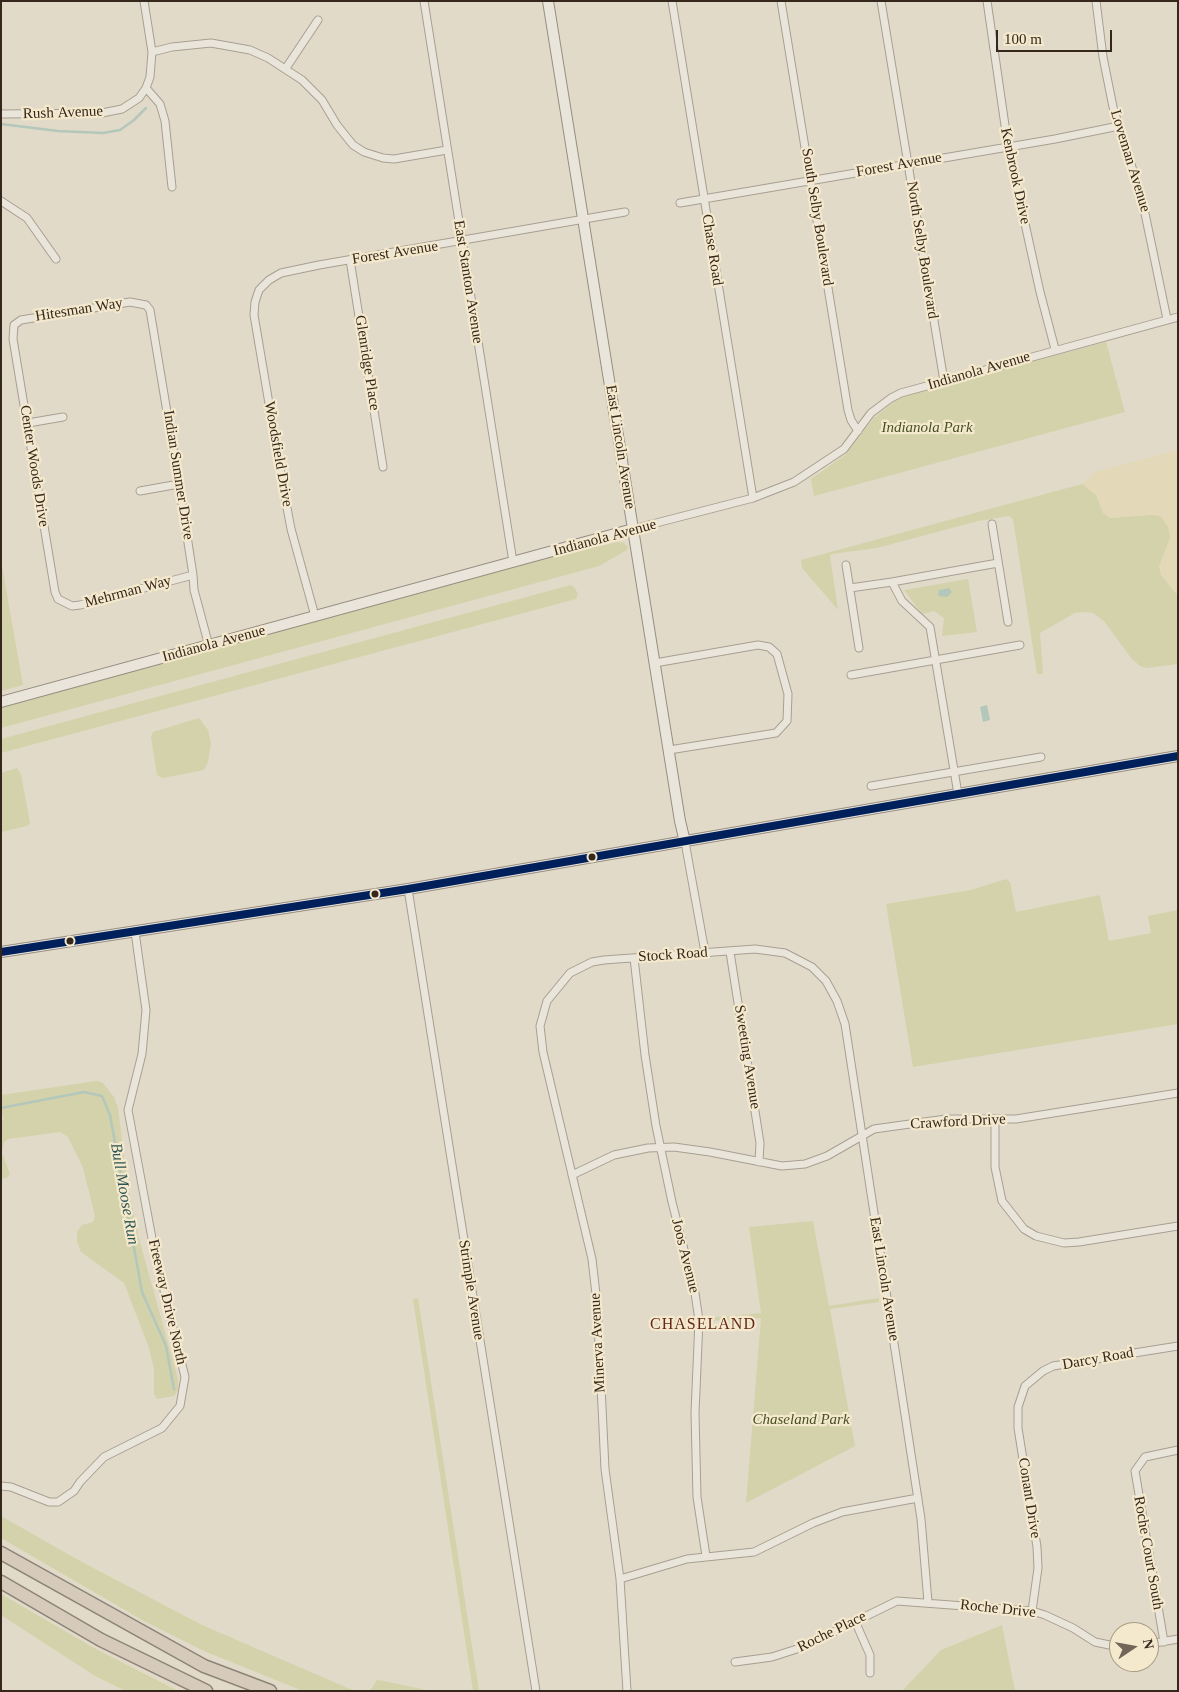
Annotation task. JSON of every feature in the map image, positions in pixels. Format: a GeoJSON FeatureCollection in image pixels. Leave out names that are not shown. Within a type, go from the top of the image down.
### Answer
{"type":"FeatureCollection","features":[{"type":"Feature","properties":{"kind":"highway"},"geometry":{"type":"LineString","coordinates":[[1,1553],[204,1666],[270,1691]]}},
{"type":"Feature","properties":{"kind":"highway"},"geometry":{"type":"LineString","coordinates":[[1,1582],[101,1640],[206,1691]]}},
{"type":"Feature","properties":{"kind":"main road","name":"East Lincoln Avenue"},"geometry":{"type":"LineString","coordinates":[[548,1],[669,750],[686,842]]}},
{"type":"Feature","properties":{"kind":"main road","name":"Indianola Avenue"},"geometry":{"type":"LineString","coordinates":[[1,702],[633,529]]}},
{"type":"Feature","properties":{"kind":"main road"},"geometry":{"type":"LineString","coordinates":[[1,952],[408,889],[1178,756]]}},
{"type":"Feature","properties":{"kind":"street"},"geometry":{"type":"LineString","coordinates":[[144,1],[152,52],[150,77],[146,88],[160,104],[165,121],[172,187]]}},
{"type":"Feature","properties":{"kind":"street","name":"East Stanton Avenue"},"geometry":{"type":"LineString","coordinates":[[424,1],[513,562]]}},
{"type":"Feature","properties":{"kind":"street","name":"Chase Road"},"geometry":{"type":"LineString","coordinates":[[672,1],[753,498]]}},
{"type":"Feature","properties":{"kind":"street","name":"South Selby Boulevard"},"geometry":{"type":"LineString","coordinates":[[781,1],[848,410],[850,420],[858,430]]}},
{"type":"Feature","properties":{"kind":"street","name":"North Selby Boulevard"},"geometry":{"type":"LineString","coordinates":[[881,1],[944,381]]}},
{"type":"Feature","properties":{"kind":"street","name":"Kenbrook Drive"},"geometry":{"type":"LineString","coordinates":[[987,1],[1008,146],[1040,292],[1055,349]]}},
{"type":"Feature","properties":{"kind":"street","name":"Loveman Avenue"},"geometry":{"type":"LineString","coordinates":[[1096,1],[1103,57],[1119,126],[1152,237],[1167,319]]}},
{"type":"Feature","properties":{"kind":"street"},"geometry":{"type":"LineString","coordinates":[[286,68],[318,20]]}},
{"type":"Feature","properties":{"kind":"street"},"geometry":{"type":"LineString","coordinates":[[152,52],[191,44],[230,46],[256,53],[286,68],[322,100],[353,145],[364,152],[394,159],[447,150]]}},
{"type":"Feature","properties":{"kind":"street","name":"Rush Avenue"},"geometry":{"type":"LineString","coordinates":[[1,114],[102,113],[122,109],[139,98],[146,88]]}},
{"type":"Feature","properties":{"kind":"street","name":"Forest Avenue"},"geometry":{"type":"LineString","coordinates":[[680,203],[1119,126]]}},
{"type":"Feature","properties":{"kind":"street"},"geometry":{"type":"LineString","coordinates":[[1,201],[27,218],[56,259]]}},
{"type":"Feature","properties":{"kind":"street","name":"Forest Avenue"},"geometry":{"type":"LineString","coordinates":[[259,290],[269,280],[281,273],[625,212]]}},
{"type":"Feature","properties":{"kind":"street","name":"Glenridge Place"},"geometry":{"type":"LineString","coordinates":[[350,260],[383,467]]}},
{"type":"Feature","properties":{"kind":"street","name":"Woodsfield Drive"},"geometry":{"type":"LineString","coordinates":[[259,290],[255,302],[254,315],[282,484],[291,529],[315,616]]}},
{"type":"Feature","properties":{"kind":"street","name":"Hitesman Way"},"geometry":{"type":"LineString","coordinates":[[14,325],[29,318],[130,302],[146,305]]}},
{"type":"Feature","properties":{"kind":"street","name":"Indian Summer Drive"},"geometry":{"type":"LineString","coordinates":[[146,305],[152,316],[180,484],[194,590],[209,646]]}},
{"type":"Feature","properties":{"kind":"street","name":"Indianola Avenue"},"geometry":{"type":"LineString","coordinates":[[633,529],[753,498],[782,488],[814,470],[844,448],[871,413],[891,398],[1055,349],[1178,316]]}},
{"type":"Feature","properties":{"kind":"street","name":"Center Woods Drive"},"geometry":{"type":"LineString","coordinates":[[14,325],[13,339],[55,592],[64,603]]}},
{"type":"Feature","properties":{"kind":"street"},"geometry":{"type":"LineString","coordinates":[[28,423],[63,417]]}},
{"type":"Feature","properties":{"kind":"street"},"geometry":{"type":"LineString","coordinates":[[140,491],[180,484]]}},
{"type":"Feature","properties":{"kind":"street"},"geometry":{"type":"LineString","coordinates":[[992,524],[1008,622]]}},
{"type":"Feature","properties":{"kind":"street"},"geometry":{"type":"LineString","coordinates":[[850,588],[998,563]]}},
{"type":"Feature","properties":{"kind":"street"},"geometry":{"type":"LineString","coordinates":[[846,565],[859,648]]}},
{"type":"Feature","properties":{"kind":"street","name":"Mehrman Way"},"geometry":{"type":"LineString","coordinates":[[64,603],[80,605],[193,575]]}},
{"type":"Feature","properties":{"kind":"street"},"geometry":{"type":"LineString","coordinates":[[892,582],[902,601],[930,627],[958,794]]}},
{"type":"Feature","properties":{"kind":"street"},"geometry":{"type":"LineString","coordinates":[[655,663],[758,645],[769,647],[777,654],[786,683],[789,713],[787,722],[776,733],[669,750]]}},
{"type":"Feature","properties":{"kind":"street"},"geometry":{"type":"LineString","coordinates":[[851,675],[1020,645]]}},
{"type":"Feature","properties":{"kind":"street"},"geometry":{"type":"LineString","coordinates":[[872,786],[1041,757]]}},
{"type":"Feature","properties":{"kind":"street","name":"East Lincoln Avenue"},"geometry":{"type":"LineString","coordinates":[[686,842],[705,952]]}},
{"type":"Feature","properties":{"kind":"street","name":"Strimple Avenue"},"geometry":{"type":"LineString","coordinates":[[408,889],[536,1691]]}},
{"type":"Feature","properties":{"kind":"street","name":"Freeway Drive North"},"geometry":{"type":"LineString","coordinates":[[1,1486],[11,1487],[49,1502],[58,1502],[66,1498],[104,1457],[162,1428],[180,1406],[185,1377],[154,1249],[128,1110],[142,1054],[146,1010],[135,932]]}},
{"type":"Feature","properties":{"kind":"street","name":"Stock Road"},"geometry":{"type":"LineString","coordinates":[[547,1001],[570,973],[604,960],[755,949],[785,953],[812,967]]}},
{"type":"Feature","properties":{"kind":"street","name":"Sweeting Avenue"},"geometry":{"type":"LineString","coordinates":[[730,952],[760,1143],[759,1162]]}},
{"type":"Feature","properties":{"kind":"street","name":"Joos Avenue"},"geometry":{"type":"LineString","coordinates":[[634,958],[645,1055],[660,1148],[696,1293],[699,1320],[695,1413],[697,1490],[706,1556]]}},
{"type":"Feature","properties":{"kind":"street","name":"East Lincoln Avenue"},"geometry":{"type":"LineString","coordinates":[[812,967],[826,981],[838,1001],[845,1024],[918,1498],[928,1602]]}},
{"type":"Feature","properties":{"kind":"street","name":"Minerva Avenue"},"geometry":{"type":"LineString","coordinates":[[547,1001],[540,1026],[543,1052],[592,1259],[597,1303],[606,1469],[620,1579],[627,1691]]}},
{"type":"Feature","properties":{"kind":"street","name":"Crawford Drive"},"geometry":{"type":"LineString","coordinates":[[572,1175],[614,1155],[648,1148],[710,1152],[782,1166],[805,1164],[827,1156],[874,1129],[946,1119],[995,1120],[1038,1116],[1178,1093]]}},
{"type":"Feature","properties":{"kind":"street"},"geometry":{"type":"LineString","coordinates":[[995,1120],[995,1167],[1002,1202],[1024,1229],[1036,1236],[1064,1243],[1079,1242],[1178,1226]]}},
{"type":"Feature","properties":{"kind":"street","name":"Darcy Road"},"geometry":{"type":"LineString","coordinates":[[1025,1386],[1043,1371],[1053,1366],[1178,1346]]}},
{"type":"Feature","properties":{"kind":"street","name":"Conant Drive"},"geometry":{"type":"LineString","coordinates":[[1025,1386],[1018,1406],[1018,1428],[1037,1547],[1038,1568],[1032,1611]]}},
{"type":"Feature","properties":{"kind":"street","name":"Roche Court South"},"geometry":{"type":"LineString","coordinates":[[1164,1642],[1135,1479],[1138,1464],[1144,1458],[1178,1450]]}},
{"type":"Feature","properties":{"kind":"street"},"geometry":{"type":"LineString","coordinates":[[620,1579],[686,1559],[754,1552],[813,1523],[842,1512],[918,1498]]}},
{"type":"Feature","properties":{"kind":"street","name":"Roche Place"},"geometry":{"type":"LineString","coordinates":[[735,1662],[787,1653],[897,1601],[928,1602]]}},
{"type":"Feature","properties":{"kind":"street","name":"Roche Drive"},"geometry":{"type":"LineString","coordinates":[[928,1602],[1032,1611],[1073,1628],[1095,1642],[1109,1646]]}},
{"type":"Feature","properties":{"kind":"street"},"geometry":{"type":"LineString","coordinates":[[855,1621],[870,1655],[870,1673]]}},
{"type":"Feature","properties":{"kind":"street"},"geometry":{"type":"LineString","coordinates":[[1159,1643],[1178,1639]]}},
{"type":"Feature","properties":{"kind":"shaded area"},"geometry":{"type":"Polygon","coordinates":[[[1178,450],[1178,596],[1161,575],[1159,567],[1170,538],[1151,515],[1110,518],[1103,513],[1096,495],[1082,484],[1095,472],[1178,450]]]}},
{"type":"Feature","properties":{"kind":"shaded area"},"geometry":{"type":"Polygon","coordinates":[[[949,588],[952,592],[947,597],[938,596],[939,590],[949,588]]]}},
{"type":"Feature","properties":{"kind":"shaded area"},"geometry":{"type":"Polygon","coordinates":[[[987,705],[990,720],[983,722],[980,707],[987,705]]]}},
{"type":"Feature","properties":{"kind":"green space","name":"Indianola Park"},"geometry":{"type":"Polygon","coordinates":[[[1106,342],[1125,412],[814,496],[811,479],[845,455],[874,418],[896,400],[912,394],[1106,342]]]}},
{"type":"Feature","properties":{"kind":"green space"},"geometry":{"type":"Polygon","coordinates":[[[1082,484],[1096,495],[1103,513],[1110,518],[1160,516],[1168,527],[1170,538],[1159,567],[1161,575],[1178,596],[1178,664],[1147,668],[1140,666],[1131,658],[1104,621],[1093,613],[1082,612],[1075,613],[1040,633],[1043,674],[1037,674],[1013,519],[1009,516],[978,521],[877,548],[832,554],[830,556],[838,610],[802,568],[801,560],[1082,484]]]}},
{"type":"Feature","properties":{"kind":"green space"},"geometry":{"type":"Polygon","coordinates":[[[618,542],[624,543],[628,547],[627,550],[599,566],[1,728],[1,707],[543,559],[618,542]]]}},
{"type":"Feature","properties":{"kind":"green space"},"geometry":{"type":"Polygon","coordinates":[[[1,560],[23,685],[1,691],[1,560]]]}},
{"type":"Feature","properties":{"kind":"green space"},"geometry":{"type":"Polygon","coordinates":[[[968,579],[977,632],[942,636],[944,618],[934,611],[922,614],[904,590],[968,579]]]}},
{"type":"Feature","properties":{"kind":"green space"},"geometry":{"type":"Polygon","coordinates":[[[571,585],[578,594],[576,599],[1,753],[1,739],[571,585]]]}},
{"type":"Feature","properties":{"kind":"green space"},"geometry":{"type":"Polygon","coordinates":[[[199,718],[208,730],[211,743],[208,762],[204,770],[163,778],[157,775],[151,737],[153,732],[199,718]]]}},
{"type":"Feature","properties":{"kind":"green space"},"geometry":{"type":"Polygon","coordinates":[[[17,768],[21,774],[30,823],[27,826],[1,832],[1,773],[17,768]]]}},
{"type":"Feature","properties":{"kind":"green space"},"geometry":{"type":"Polygon","coordinates":[[[1006,879],[1010,882],[1016,912],[1100,895],[1109,941],[1151,933],[1148,916],[1178,910],[1178,1024],[913,1067],[886,904],[971,890],[1006,879]]]}},
{"type":"Feature","properties":{"kind":"green space"},"geometry":{"type":"Polygon","coordinates":[[[96,1081],[102,1082],[114,1097],[118,1108],[127,1182],[138,1235],[178,1379],[178,1390],[174,1396],[157,1399],[154,1394],[154,1369],[149,1348],[124,1283],[81,1252],[77,1241],[77,1232],[82,1225],[93,1222],[95,1216],[83,1168],[68,1137],[60,1132],[8,1139],[4,1142],[2,1153],[10,1174],[7,1178],[1,1179],[1,1123],[4,1118],[1,1116],[1,1095],[96,1081]]]}},
{"type":"Feature","properties":{"kind":"green space","name":"Chaseland Park"},"geometry":{"type":"Polygon","coordinates":[[[813,1221],[829,1306],[879,1298],[879,1302],[830,1309],[855,1446],[746,1503],[761,1318],[708,1321],[708,1318],[761,1313],[749,1227],[813,1221]]]}},
{"type":"Feature","properties":{"kind":"green space"},"geometry":{"type":"Polygon","coordinates":[[[418,1298],[479,1691],[473,1691],[413,1299],[418,1298]]]}},
{"type":"Feature","properties":{"kind":"green space"},"geometry":{"type":"Polygon","coordinates":[[[1,1516],[80,1561],[202,1625],[350,1689],[361,1691],[303,1691],[204,1651],[144,1621],[1,1538],[1,1516]]]}},
{"type":"Feature","properties":{"kind":"green space"},"geometry":{"type":"Polygon","coordinates":[[[1,1594],[96,1649],[178,1691],[126,1691],[95,1676],[1,1615],[1,1594]]]}},
{"type":"Feature","properties":{"kind":"green space"},"geometry":{"type":"Polygon","coordinates":[[[1002,1625],[1015,1691],[902,1691],[941,1650],[1002,1625]]]}},
{"type":"Feature","properties":{"kind":"green space"},"geometry":{"type":"Polygon","coordinates":[[[377,1680],[384,1681],[431,1691],[370,1691],[377,1680]]]}},
{"type":"Feature","properties":{"kind":"waterway"},"geometry":{"type":"LineString","coordinates":[[1,124],[58,131],[103,133],[120,130],[146,108]]}},
{"type":"Feature","properties":{"kind":"waterway","name":"Bull Moose Run"},"geometry":{"type":"LineString","coordinates":[[1,1108],[84,1092],[102,1096],[110,1115],[142,1292],[166,1346],[174,1389]]}},
{"type":"Feature","properties":{"kind":"transit line"},"geometry":{"type":"LineString","coordinates":[[1,952],[408,889],[1178,756]]}},
{"type":"Feature","properties":{"kind":"district","name":"CHASELAND"},"geometry":{"type":"Point","coordinates":[703,1325]}}]}
